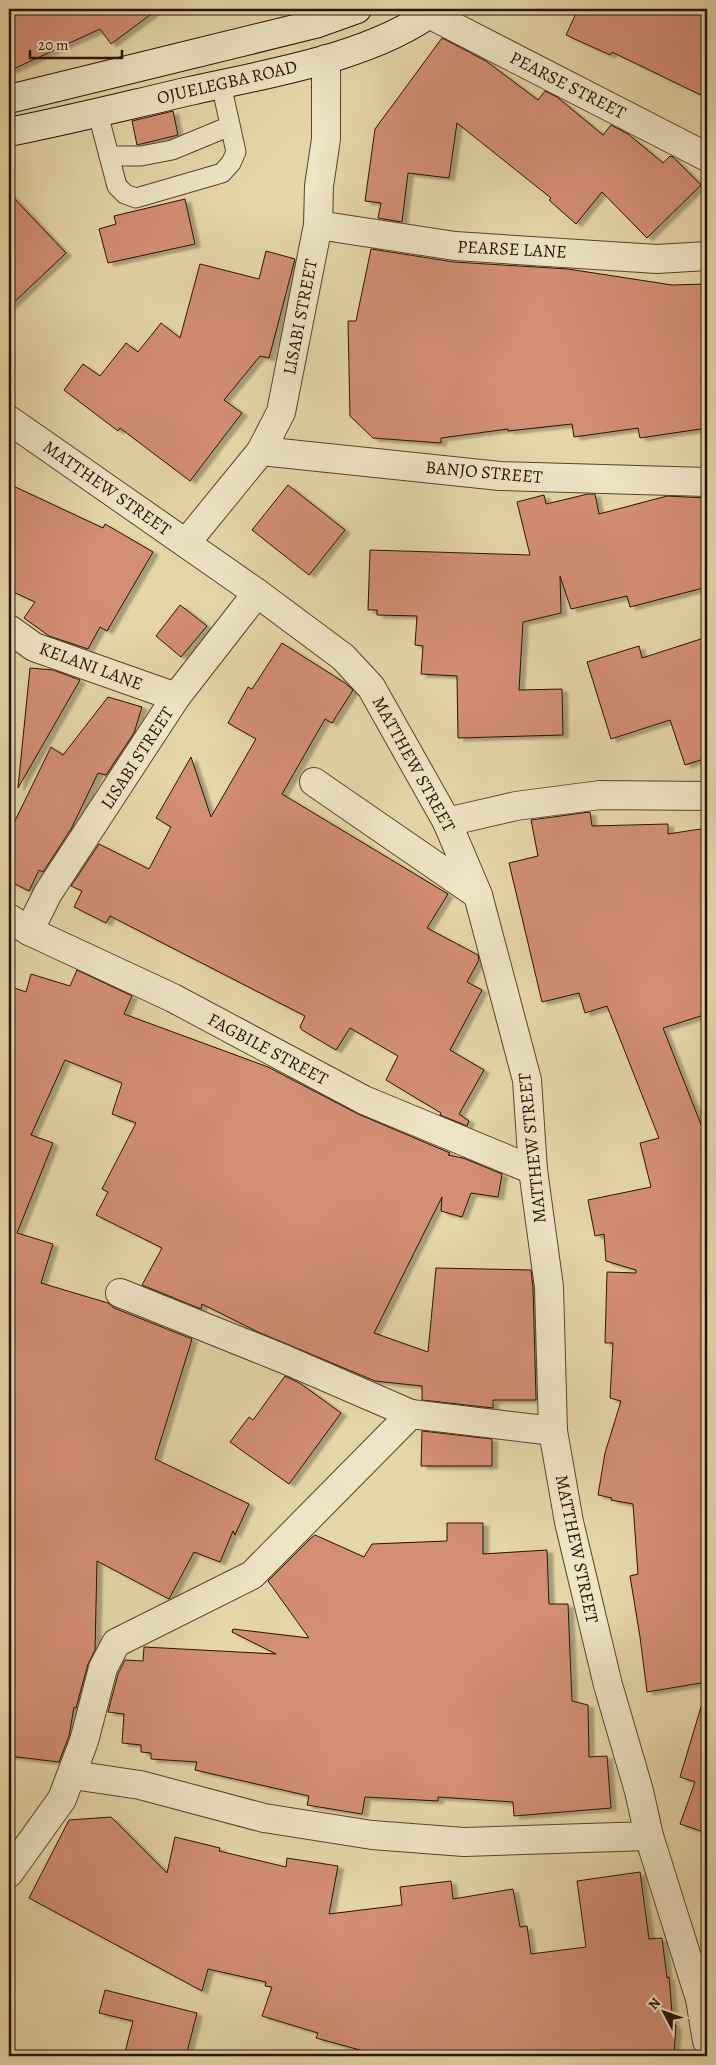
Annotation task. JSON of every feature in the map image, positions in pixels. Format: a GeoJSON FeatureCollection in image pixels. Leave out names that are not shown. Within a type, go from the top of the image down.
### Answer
{"type":"FeatureCollection","features":[{"type":"Feature","properties":{"kind":"street","name":"OJUELEGBA ROAD"},"geometry":{"type":"LineString","coordinates":[[9,100],[315,24],[357,9]]}},
{"type":"Feature","properties":{"kind":"street","name":"OJUELEGBA ROAD"},"geometry":{"type":"LineString","coordinates":[[9,132],[98,114],[326,59],[378,43],[432,12]]}},
{"type":"Feature","properties":{"kind":"street","name":"PEARSE STREET"},"geometry":{"type":"LineString","coordinates":[[432,12],[707,156]]}},
{"type":"Feature","properties":{"kind":"street","name":"LISABI STREET"},"geometry":{"type":"LineString","coordinates":[[186,543],[261,451],[281,412],[318,225],[319,186],[326,139],[326,59]]}},
{"type":"Feature","properties":{"kind":"street","name":"PEARSE LANE"},"geometry":{"type":"LineString","coordinates":[[318,225],[455,246],[657,259],[707,256]]}},
{"type":"Feature","properties":{"kind":"street","name":"MATTHEW STREET"},"geometry":{"type":"LineString","coordinates":[[9,420],[257,593],[343,657],[371,687],[447,822],[478,896],[527,1080],[533,1170],[548,1287],[553,1431],[568,1522],[608,1686],[639,1791],[649,1836],[698,1991],[707,2041]]}},
{"type":"Feature","properties":{"kind":"street","name":"BANJO STREET"},"geometry":{"type":"LineString","coordinates":[[261,451],[500,476],[707,482]]}},
{"type":"Feature","properties":{"kind":"street","name":"LISABI STREET"},"geometry":{"type":"LineString","coordinates":[[19,924],[48,893],[176,697],[257,593]]}},
{"type":"Feature","properties":{"kind":"street","name":"KELANI LANE"},"geometry":{"type":"LineString","coordinates":[[9,629],[34,647],[176,697]]}},
{"type":"Feature","properties":{"kind":"street"},"geometry":{"type":"LineString","coordinates":[[314,782],[478,896]]}},
{"type":"Feature","properties":{"kind":"street"},"geometry":{"type":"LineString","coordinates":[[447,822],[516,806],[600,795],[707,796]]}},
{"type":"Feature","properties":{"kind":"street","name":"FAGBILE STREET"},"geometry":{"type":"LineString","coordinates":[[19,924],[173,998],[364,1100],[533,1170]]}},
{"type":"Feature","properties":{"kind":"street"},"geometry":{"type":"LineString","coordinates":[[120,1293],[284,1359],[411,1414],[553,1431]]}},
{"type":"Feature","properties":{"kind":"street"},"geometry":{"type":"LineString","coordinates":[[9,1873],[62,1799],[73,1775],[103,1668],[116,1643],[144,1631],[252,1575],[411,1414]]}},
{"type":"Feature","properties":{"kind":"street"},"geometry":{"type":"LineString","coordinates":[[73,1775],[140,1785],[264,1818],[372,1835],[464,1842],[649,1836]]}},
{"type":"Feature","properties":{"kind":"lane"},"geometry":{"type":"LineString","coordinates":[[98,114],[117,186],[125,194],[136,198],[222,173],[231,164],[236,152],[221,84]]}},
{"type":"Feature","properties":{"kind":"lane"},"geometry":{"type":"LineString","coordinates":[[109,156],[141,156],[172,150],[230,126]]}},
{"type":"Feature","properties":{"kind":"building"},"geometry":{"type":"Polygon","coordinates":[[[9,9],[158,9],[111,44],[100,29],[9,71],[9,9]]]}},
{"type":"Feature","properties":{"kind":"building"},"geometry":{"type":"Polygon","coordinates":[[[578,9],[707,9],[707,98],[612,52],[610,55],[566,35],[578,9]]]}},
{"type":"Feature","properties":{"kind":"building"},"geometry":{"type":"Polygon","coordinates":[[[442,38],[486,61],[538,100],[545,91],[557,97],[603,135],[611,125],[628,134],[663,163],[670,156],[673,157],[701,185],[647,238],[602,192],[576,224],[549,200],[551,198],[457,123],[449,178],[408,173],[402,222],[378,218],[381,203],[365,201],[375,129],[442,38]]]}},
{"type":"Feature","properties":{"kind":"building"},"geometry":{"type":"Polygon","coordinates":[[[173,111],[178,135],[137,145],[132,121],[173,111]]]}},
{"type":"Feature","properties":{"kind":"building"},"geometry":{"type":"Polygon","coordinates":[[[9,193],[66,253],[9,307],[9,193]]]}},
{"type":"Feature","properties":{"kind":"building"},"geometry":{"type":"Polygon","coordinates":[[[185,199],[195,244],[108,263],[99,229],[116,224],[114,216],[185,199]]]}},
{"type":"Feature","properties":{"kind":"building"},"geometry":{"type":"Polygon","coordinates":[[[371,249],[454,262],[568,269],[672,285],[707,284],[707,428],[640,438],[638,428],[574,437],[572,424],[508,431],[508,429],[441,438],[441,443],[373,438],[350,416],[348,321],[356,321],[371,249]]]}},
{"type":"Feature","properties":{"kind":"building"},"geometry":{"type":"Polygon","coordinates":[[[266,251],[295,259],[269,358],[260,356],[224,400],[242,413],[190,481],[120,428],[118,431],[64,390],[83,364],[100,376],[126,343],[138,352],[161,323],[180,338],[200,264],[259,279],[266,251]]]}},
{"type":"Feature","properties":{"kind":"building"},"geometry":{"type":"Polygon","coordinates":[[[9,484],[103,528],[105,524],[153,552],[107,631],[100,627],[88,649],[49,636],[24,618],[35,602],[9,590],[9,484]]]}},
{"type":"Feature","properties":{"kind":"building"},"geometry":{"type":"Polygon","coordinates":[[[288,485],[345,530],[309,575],[252,530],[288,485]]]}},
{"type":"Feature","properties":{"kind":"building"},"geometry":{"type":"Polygon","coordinates":[[[595,494],[599,514],[667,496],[707,498],[707,587],[630,607],[627,596],[571,609],[560,576],[561,613],[523,622],[519,690],[562,689],[563,735],[458,738],[457,676],[421,674],[423,646],[415,645],[417,616],[377,615],[377,610],[368,610],[370,550],[530,555],[517,502],[544,495],[546,504],[595,494]]]}},
{"type":"Feature","properties":{"kind":"building"},"geometry":{"type":"Polygon","coordinates":[[[180,605],[207,626],[181,657],[156,636],[180,605]]]}},
{"type":"Feature","properties":{"kind":"building"},"geometry":{"type":"Polygon","coordinates":[[[707,637],[707,758],[685,765],[670,720],[611,739],[587,662],[639,646],[642,658],[707,637]]]}},
{"type":"Feature","properties":{"kind":"building"},"geometry":{"type":"Polygon","coordinates":[[[282,643],[353,690],[332,723],[325,719],[282,794],[448,894],[427,928],[478,955],[479,960],[467,982],[482,990],[450,1050],[484,1070],[459,1114],[469,1121],[467,1126],[440,1115],[441,1113],[386,1080],[398,1056],[350,1028],[336,1050],[302,1030],[300,1027],[305,1016],[110,916],[106,923],[74,907],[82,891],[71,886],[99,844],[149,869],[171,827],[156,818],[191,757],[211,817],[256,739],[228,723],[248,687],[252,689],[282,643]]]}},
{"type":"Feature","properties":{"kind":"building"},"geometry":{"type":"Polygon","coordinates":[[[30,668],[53,670],[80,680],[18,788],[30,668]]]}},
{"type":"Feature","properties":{"kind":"building"},"geometry":{"type":"Polygon","coordinates":[[[108,697],[142,707],[134,733],[106,775],[98,773],[71,829],[43,872],[39,870],[29,891],[9,881],[9,833],[51,747],[63,755],[108,697]]]}},
{"type":"Feature","properties":{"kind":"building"},"geometry":{"type":"Polygon","coordinates":[[[590,812],[592,826],[668,824],[668,834],[707,828],[707,1014],[663,1028],[702,1127],[707,1125],[707,1682],[647,1692],[630,1576],[638,1574],[633,1504],[611,1500],[612,1498],[598,1495],[605,1453],[621,1401],[610,1398],[613,1343],[605,1343],[607,1272],[636,1273],[636,1270],[606,1261],[604,1234],[595,1236],[588,1200],[651,1187],[640,1143],[659,1138],[607,1006],[585,1013],[579,993],[542,1002],[509,863],[538,856],[531,820],[590,812]]]}},
{"type":"Feature","properties":{"kind":"building"},"geometry":{"type":"Polygon","coordinates":[[[77,970],[132,996],[124,1014],[268,1067],[358,1114],[450,1153],[448,1155],[463,1158],[502,1174],[498,1197],[471,1193],[462,1217],[441,1211],[442,1197],[374,1333],[428,1352],[436,1268],[531,1270],[536,1400],[493,1400],[493,1408],[422,1400],[422,1386],[375,1381],[258,1332],[202,1304],[201,1309],[142,1285],[162,1248],[96,1215],[108,1192],[102,1189],[136,1123],[112,1114],[122,1083],[65,1060],[31,1135],[53,1143],[17,1233],[53,1244],[41,1283],[108,1303],[114,1308],[192,1339],[155,1459],[249,1504],[235,1535],[233,1531],[220,1562],[194,1552],[169,1599],[97,1561],[95,1650],[88,1664],[76,1708],[74,1707],[69,1736],[59,1762],[9,1756],[9,986],[26,992],[31,974],[70,986],[77,970]]]}},
{"type":"Feature","properties":{"kind":"building"},"geometry":{"type":"Polygon","coordinates":[[[285,1376],[301,1384],[341,1413],[289,1484],[230,1442],[249,1417],[253,1420],[285,1376]]]}},
{"type":"Feature","properties":{"kind":"building"},"geometry":{"type":"Polygon","coordinates":[[[422,1431],[492,1439],[492,1466],[421,1466],[422,1431]]]}},
{"type":"Feature","properties":{"kind":"building"},"geometry":{"type":"Polygon","coordinates":[[[447,1523],[483,1523],[483,1554],[547,1550],[549,1604],[568,1604],[572,1701],[588,1705],[589,1757],[607,1756],[611,1808],[514,1816],[513,1802],[438,1797],[438,1801],[365,1797],[362,1814],[307,1805],[309,1796],[195,1770],[197,1762],[151,1759],[151,1753],[141,1752],[141,1745],[122,1743],[124,1714],[108,1712],[118,1674],[125,1660],[143,1661],[144,1647],[276,1654],[232,1632],[233,1629],[309,1638],[268,1581],[315,1535],[364,1557],[372,1544],[447,1541],[447,1523]]]}},
{"type":"Feature","properties":{"kind":"building"},"geometry":{"type":"Polygon","coordinates":[[[701,1707],[707,1708],[707,1833],[680,1824],[695,1782],[680,1777],[701,1707]]]}},
{"type":"Feature","properties":{"kind":"building"},"geometry":{"type":"Polygon","coordinates":[[[111,1817],[167,1873],[175,1837],[220,1848],[219,1851],[286,1867],[287,1858],[338,1866],[329,1914],[402,1905],[400,1887],[451,1881],[453,1899],[513,1889],[520,1927],[527,1926],[531,1954],[586,1947],[577,1881],[640,1872],[649,1939],[662,1938],[667,1978],[669,1977],[673,2025],[676,2025],[674,2056],[382,2056],[316,2038],[318,2033],[262,2016],[272,1987],[265,1986],[266,1982],[208,1969],[202,1991],[29,1898],[69,1820],[111,1817]]]}},
{"type":"Feature","properties":{"kind":"building"},"geometry":{"type":"Polygon","coordinates":[[[105,1990],[197,2013],[186,2056],[124,2056],[133,2021],[99,2013],[105,1990]]]}}]}
